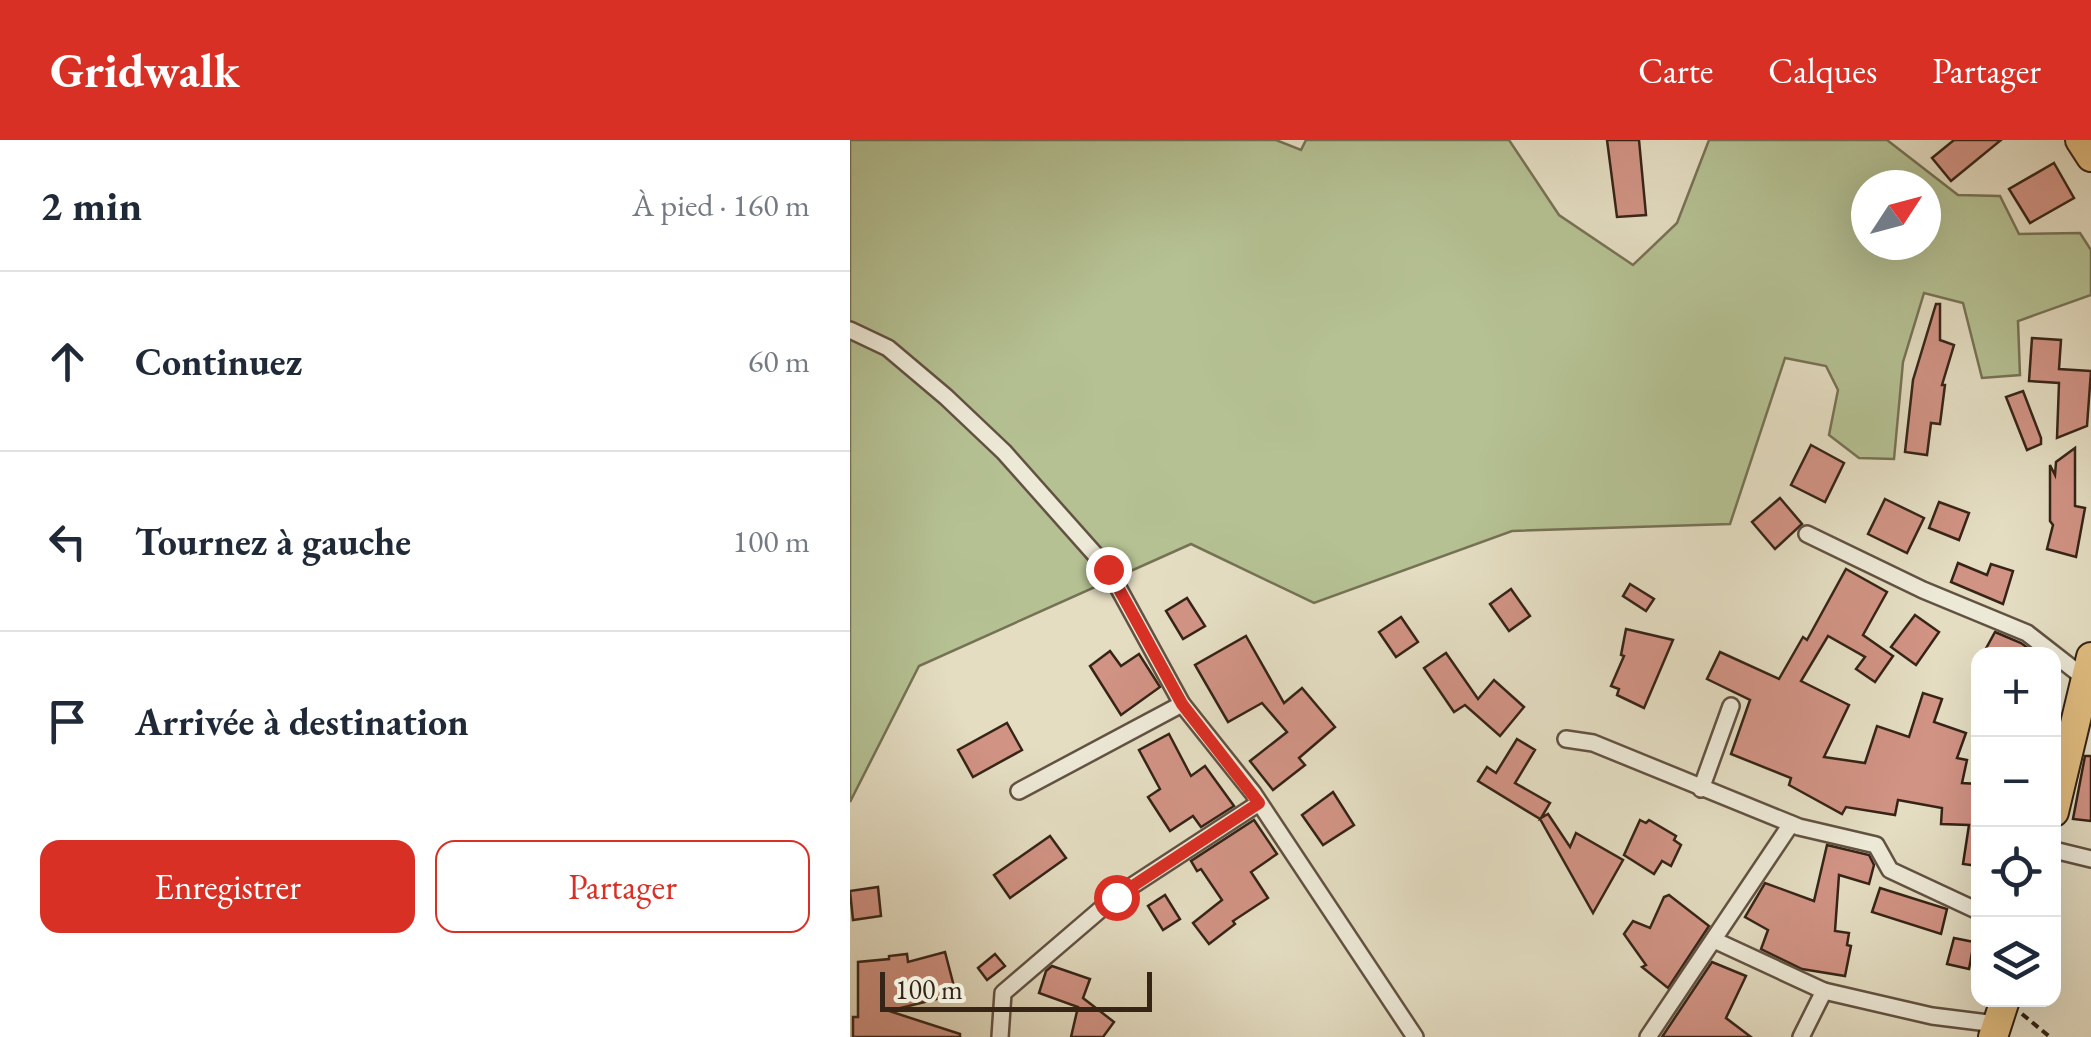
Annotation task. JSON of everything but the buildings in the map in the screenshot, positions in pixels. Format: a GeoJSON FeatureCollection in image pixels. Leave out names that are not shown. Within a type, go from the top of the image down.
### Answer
{"type":"FeatureCollection","features":[{"type":"Feature","properties":{"kind":"highway"},"geometry":{"type":"LineString","coordinates":[[2080,140],[2091,157]]}},
{"type":"Feature","properties":{"kind":"highway"},"geometry":{"type":"LineString","coordinates":[[2061,783],[2089,668]]}},
{"type":"Feature","properties":{"kind":"street"},"geometry":{"type":"LineString","coordinates":[[850,330],[888,348],[946,397],[1004,452],[1108,569],[1182,704],[1259,803],[1416,1037]]}},
{"type":"Feature","properties":{"kind":"street"},"geometry":{"type":"LineString","coordinates":[[1807,534],[1923,590],[2027,633],[2089,668]]}},
{"type":"Feature","properties":{"kind":"street"},"geometry":{"type":"LineString","coordinates":[[1019,792],[1182,704]]}},
{"type":"Feature","properties":{"kind":"street"},"geometry":{"type":"LineString","coordinates":[[1701,788],[1731,706]]}},
{"type":"Feature","properties":{"kind":"street"},"geometry":{"type":"LineString","coordinates":[[1566,739],[1593,743],[1790,824],[1876,844],[1890,870],[1971,908]]}},
{"type":"Feature","properties":{"kind":"street"},"geometry":{"type":"LineString","coordinates":[[1000,1037],[1003,992],[1116,897],[1259,803]]}},
{"type":"Feature","properties":{"kind":"street"},"geometry":{"type":"LineString","coordinates":[[1648,1037],[1790,824]]}},
{"type":"Feature","properties":{"kind":"street"},"geometry":{"type":"LineString","coordinates":[[2061,852],[2091,859]]}},
{"type":"Feature","properties":{"kind":"street"},"geometry":{"type":"LineString","coordinates":[[1714,940],[1824,992],[1932,1016],[2004,1018]]}},
{"type":"Feature","properties":{"kind":"street"},"geometry":{"type":"LineString","coordinates":[[1801,1037],[1824,992]]}},
{"type":"Feature","properties":{"kind":"path"},"geometry":{"type":"LineString","coordinates":[[2004,1018],[2050,1037]]}},
{"type":"Feature","properties":{"kind":"green space"},"geometry":{"type":"Polygon","coordinates":[[[850,140],[1276,140],[1301,150],[1306,140],[1509,140],[1559,215],[1633,265],[1677,223],[1709,140],[1887,140],[1926,170],[1851,170],[1851,260],[1941,260],[1941,182],[1958,195],[2000,196],[2019,234],[2080,233],[2091,250],[2091,295],[2018,321],[2020,375],[1982,378],[1963,303],[1924,293],[1903,362],[1894,459],[1859,458],[1829,435],[1838,390],[1826,366],[1785,358],[1730,524],[1512,531],[1314,603],[1191,544],[919,666],[850,802],[850,140]]]}},
{"type":"Feature","properties":{"kind":"route"},"geometry":{"type":"LineString","coordinates":[[1108,569],[1182,704],[1259,803],[1116,897]]}}]}
